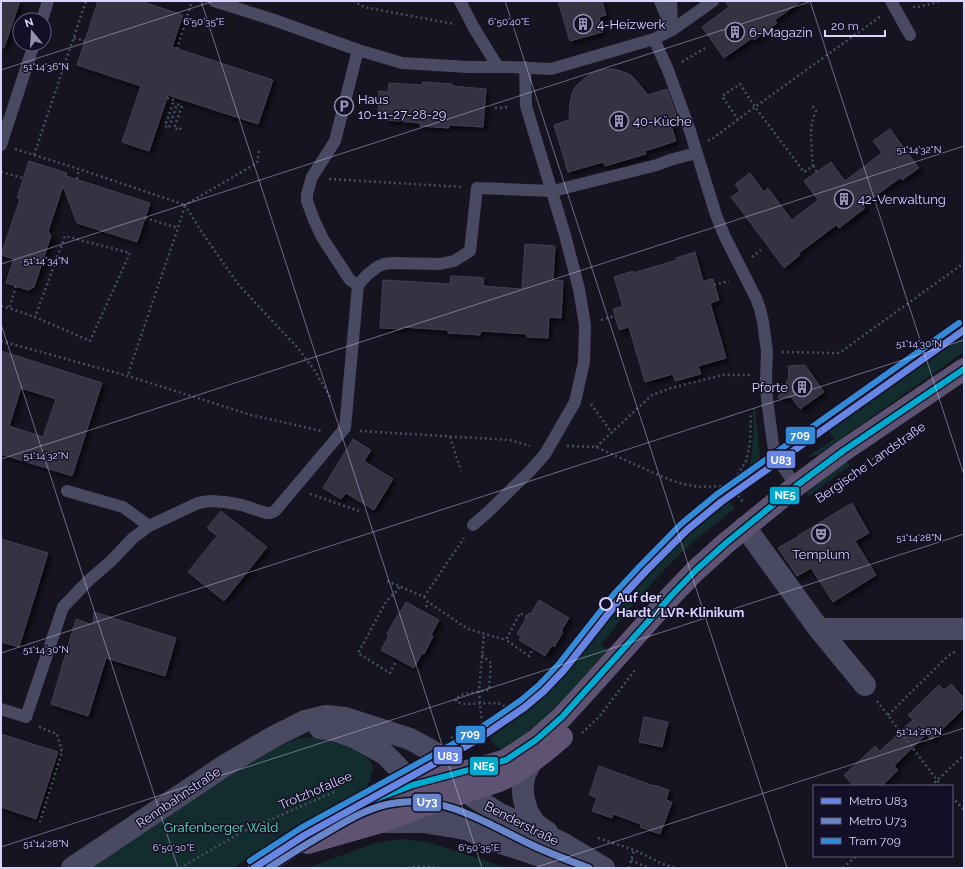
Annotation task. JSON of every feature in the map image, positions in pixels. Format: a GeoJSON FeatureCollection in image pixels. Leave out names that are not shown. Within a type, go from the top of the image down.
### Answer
{"type":"FeatureCollection","features":[{"type":"Feature","properties":{"kind":"main road","name":"Bergische Landstraße"},"geometry":{"type":"LineString","coordinates":[[288,849],[380,822],[432,803],[459,787],[490,765],[506,760],[536,740],[562,717],[639,633],[672,594],[726,543],[796,486],[843,451],[964,369]]}},
{"type":"Feature","properties":{"kind":"main road","name":"Bergische Landstraße"},"geometry":{"type":"LineString","coordinates":[[459,787],[499,781],[508,777],[531,762],[565,735],[594,706],[610,685],[639,633]]}},
{"type":"Feature","properties":{"kind":"main road"},"geometry":{"type":"LineString","coordinates":[[259,868],[352,808],[374,799],[413,785],[459,787]]}},
{"type":"Feature","properties":{"kind":"street"},"geometry":{"type":"LineString","coordinates":[[745,527],[819,629],[865,685]]}},
{"type":"Feature","properties":{"kind":"street"},"geometry":{"type":"LineString","coordinates":[[819,629],[961,638]]}},
{"type":"Feature","properties":{"kind":"street","name":"Rennbahnstraße"},"geometry":{"type":"LineString","coordinates":[[72,868],[224,766],[273,737],[305,721],[326,716],[345,718],[410,739],[440,756],[459,787]]}},
{"type":"Feature","properties":{"kind":"street","name":"Rennbahnstraße"},"geometry":{"type":"LineString","coordinates":[[287,731],[310,727],[334,730],[356,738],[385,754],[413,785],[432,803]]}},
{"type":"Feature","properties":{"kind":"street"},"geometry":{"type":"LineString","coordinates":[[531,762],[525,773],[523,787],[523,798],[526,808],[535,823],[562,843]]}},
{"type":"Feature","properties":{"kind":"street"},"geometry":{"type":"LineString","coordinates":[[459,787],[454,803],[466,829]]}},
{"type":"Feature","properties":{"kind":"street","name":"Benderstraße"},"geometry":{"type":"LineString","coordinates":[[459,787],[498,813],[562,843],[604,868]]}},
{"type":"Feature","properties":{"kind":"street","name":"Benderstraße"},"geometry":{"type":"LineString","coordinates":[[432,803],[466,829],[489,839],[556,861],[587,868]]}},
{"type":"Feature","properties":{"kind":"street","name":"Benderstraße"},"geometry":{"type":"LineString","coordinates":[[380,822],[423,822],[466,829]]}},
{"type":"Feature","properties":{"kind":"lane"},"geometry":{"type":"LineString","coordinates":[[45,12],[48,1]]}},
{"type":"Feature","properties":{"kind":"lane"},"geometry":{"type":"LineString","coordinates":[[214,1],[274,20],[358,50],[402,63],[498,68],[551,68],[654,39],[672,30],[713,1]]}},
{"type":"Feature","properties":{"kind":"lane"},"geometry":{"type":"LineString","coordinates":[[460,1],[498,68]]}},
{"type":"Feature","properties":{"kind":"lane"},"geometry":{"type":"LineString","coordinates":[[660,1],[672,30]]}},
{"type":"Feature","properties":{"kind":"lane"},"geometry":{"type":"LineString","coordinates":[[671,1],[672,30]]}},
{"type":"Feature","properties":{"kind":"lane"},"geometry":{"type":"LineString","coordinates":[[893,4],[910,35]]}},
{"type":"Feature","properties":{"kind":"lane","name":"Bergische Landstraße"},"geometry":{"type":"LineString","coordinates":[[654,39],[668,70],[696,150],[716,215],[760,309],[767,352],[767,399],[773,444],[780,460],[796,486]]}},
{"type":"Feature","properties":{"kind":"lane"},"geometry":{"type":"LineString","coordinates":[[358,50],[335,141],[312,177],[307,194],[307,202],[323,239],[350,280],[358,285]]}},
{"type":"Feature","properties":{"kind":"lane"},"geometry":{"type":"LineString","coordinates":[[1,145],[31,52]]}},
{"type":"Feature","properties":{"kind":"lane"},"geometry":{"type":"LineString","coordinates":[[473,525],[530,471],[545,454],[575,402],[584,362],[585,325],[579,289],[566,235],[526,106],[525,67]]}},
{"type":"Feature","properties":{"kind":"lane"},"geometry":{"type":"LineString","coordinates":[[1,709],[26,717],[63,607],[133,538],[149,526],[198,503],[210,501],[236,504],[266,513],[275,511],[342,431],[358,285],[367,275],[377,267],[384,264],[440,264],[454,261],[470,251],[477,188],[553,191],[657,165],[696,150]]}},
{"type":"Feature","properties":{"kind":"lane"},"geometry":{"type":"LineString","coordinates":[[67,491],[123,507],[149,526]]}},
{"type":"Feature","properties":{"kind":"path"},"geometry":{"type":"LineString","coordinates":[[34,155],[86,1]]}},
{"type":"Feature","properties":{"kind":"path"},"geometry":{"type":"LineString","coordinates":[[177,49],[192,1]]}},
{"type":"Feature","properties":{"kind":"path"},"geometry":{"type":"LineString","coordinates":[[353,1],[364,7],[474,28]]}},
{"type":"Feature","properties":{"kind":"path"},"geometry":{"type":"LineString","coordinates":[[696,150],[887,11],[893,4],[918,7],[942,1]]}},
{"type":"Feature","properties":{"kind":"path"},"geometry":{"type":"LineString","coordinates":[[74,38],[85,41]]}},
{"type":"Feature","properties":{"kind":"path"},"geometry":{"type":"LineString","coordinates":[[668,70],[705,48]]}},
{"type":"Feature","properties":{"kind":"path"},"geometry":{"type":"LineString","coordinates":[[738,120],[722,96],[740,84],[755,107],[804,172],[813,166]]}},
{"type":"Feature","properties":{"kind":"path"},"geometry":{"type":"LineString","coordinates":[[167,98],[174,100],[165,126],[169,128],[177,104],[182,106],[174,128],[180,130],[181,126]]}},
{"type":"Feature","properties":{"kind":"path"},"geometry":{"type":"LineString","coordinates":[[812,105],[816,111],[813,118],[812,139],[813,166],[817,172]]}},
{"type":"Feature","properties":{"kind":"path"},"geometry":{"type":"LineString","coordinates":[[14,149],[79,169],[185,205],[238,284],[296,346],[314,368],[334,403],[342,431]]}},
{"type":"Feature","properties":{"kind":"path"},"geometry":{"type":"LineString","coordinates":[[128,376],[185,205],[257,163],[259,151]]}},
{"type":"Feature","properties":{"kind":"path"},"geometry":{"type":"LineString","coordinates":[[76,179],[79,169]]}},
{"type":"Feature","properties":{"kind":"path"},"geometry":{"type":"LineString","coordinates":[[1,172],[23,178]]}},
{"type":"Feature","properties":{"kind":"path"},"geometry":{"type":"LineString","coordinates":[[312,177],[477,188]]}},
{"type":"Feature","properties":{"kind":"path"},"geometry":{"type":"LineString","coordinates":[[145,218],[178,228]]}},
{"type":"Feature","properties":{"kind":"path"},"geometry":{"type":"LineString","coordinates":[[1,306],[35,317],[90,341],[130,254],[65,236],[35,317]]}},
{"type":"Feature","properties":{"kind":"path"},"geometry":{"type":"LineString","coordinates":[[767,352],[838,353],[964,263]]}},
{"type":"Feature","properties":{"kind":"path"},"geometry":{"type":"LineString","coordinates":[[9,308],[16,286]]}},
{"type":"Feature","properties":{"kind":"path"},"geometry":{"type":"LineString","coordinates":[[1,341],[128,376],[251,415],[342,431],[510,440],[521,442],[545,454]]}},
{"type":"Feature","properties":{"kind":"path"},"geometry":{"type":"LineString","coordinates":[[596,447],[652,395],[671,388],[723,375],[751,375],[751,381]]}},
{"type":"Feature","properties":{"kind":"path"},"geometry":{"type":"LineString","coordinates":[[578,387],[612,433]]}},
{"type":"Feature","properties":{"kind":"path"},"geometry":{"type":"LineString","coordinates":[[712,500],[731,486],[746,461],[750,443],[752,408]]}},
{"type":"Feature","properties":{"kind":"path"},"geometry":{"type":"LineString","coordinates":[[450,437],[461,471]]}},
{"type":"Feature","properties":{"kind":"path"},"geometry":{"type":"LineString","coordinates":[[554,438],[568,446],[596,447],[679,483],[699,487],[731,486]]}},
{"type":"Feature","properties":{"kind":"path","name":"Bergische Landstraße"},"geometry":{"type":"LineString","coordinates":[[820,497],[885,450]]}},
{"type":"Feature","properties":{"kind":"path"},"geometry":{"type":"LineString","coordinates":[[294,488],[359,512]]}},
{"type":"Feature","properties":{"kind":"path"},"geometry":{"type":"LineString","coordinates":[[424,597],[473,525]]}},
{"type":"Feature","properties":{"kind":"path"},"geometry":{"type":"LineString","coordinates":[[387,581],[424,597],[428,602],[468,629],[506,640],[529,656],[533,649]]}},
{"type":"Feature","properties":{"kind":"path"},"geometry":{"type":"LineString","coordinates":[[395,663],[390,673],[358,653],[386,602],[400,587]]}},
{"type":"Feature","properties":{"kind":"path"},"geometry":{"type":"LineString","coordinates":[[426,607],[428,602]]}},
{"type":"Feature","properties":{"kind":"path"},"geometry":{"type":"LineString","coordinates":[[506,640],[520,613],[527,617]]}},
{"type":"Feature","properties":{"kind":"path"},"geometry":{"type":"LineString","coordinates":[[448,740],[482,724],[530,692],[546,678],[587,630]]}},
{"type":"Feature","properties":{"kind":"path"},"geometry":{"type":"LineString","coordinates":[[482,724],[479,691],[484,634]]}},
{"type":"Feature","properties":{"kind":"path"},"geometry":{"type":"LineString","coordinates":[[888,715],[948,656],[961,638]]}},
{"type":"Feature","properties":{"kind":"path"},"geometry":{"type":"LineString","coordinates":[[482,655],[491,663],[489,690],[464,694],[456,698],[456,702],[464,704],[496,703],[507,708]]}},
{"type":"Feature","properties":{"kind":"path"},"geometry":{"type":"LineString","coordinates":[[582,733],[599,717],[637,667]]}},
{"type":"Feature","properties":{"kind":"path"},"geometry":{"type":"LineString","coordinates":[[865,685],[941,785]]}},
{"type":"Feature","properties":{"kind":"path"},"geometry":{"type":"LineString","coordinates":[[26,717],[29,724],[57,734],[62,752],[40,822]]}},
{"type":"Feature","properties":{"kind":"path"},"geometry":{"type":"LineString","coordinates":[[472,729],[481,748]]}},
{"type":"Feature","properties":{"kind":"path"},"geometry":{"type":"LineString","coordinates":[[932,785],[964,755]]}},
{"type":"Feature","properties":{"kind":"path","name":"Trotzhofallee"},"geometry":{"type":"LineString","coordinates":[[180,868],[242,832],[340,790]]}},
{"type":"Feature","properties":{"kind":"path"},"geometry":{"type":"LineString","coordinates":[[953,798],[964,810]]}},
{"type":"Feature","properties":{"kind":"path"},"geometry":{"type":"LineString","coordinates":[[629,868],[634,850],[663,864],[676,868]]}},
{"type":"Feature","properties":{"kind":"path"},"geometry":{"type":"LineString","coordinates":[[843,868],[855,857]]}},
{"type":"Feature","properties":{"kind":"path"},"geometry":{"type":"LineString","coordinates":[[631,860],[648,868]]}},
{"type":"Feature","properties":{"kind":"path"},"geometry":{"type":"LineString","coordinates":[[408,868],[418,866],[443,868]]}},
{"type":"Feature","properties":{"kind":"green space"},"geometry":{"type":"Polygon","coordinates":[[[964,321],[964,352],[819,454],[807,457],[834,439],[824,423],[866,394],[964,321]]]}},
{"type":"Feature","properties":{"kind":"green space"},"geometry":{"type":"Polygon","coordinates":[[[753,408],[755,408],[761,468],[749,475],[754,430],[753,408]]]}},
{"type":"Feature","properties":{"kind":"green space"},"geometry":{"type":"Polygon","coordinates":[[[846,460],[850,465],[809,496],[807,493],[846,460]]]}},
{"type":"Feature","properties":{"kind":"green space"},"geometry":{"type":"Polygon","coordinates":[[[724,494],[735,508],[686,548],[648,588],[601,645],[607,650],[570,693],[550,714],[522,737],[501,751],[495,746],[485,729],[523,704],[544,686],[566,662],[616,598],[638,573],[674,538],[724,494]]]}},
{"type":"Feature","properties":{"kind":"green space","name":"Grafenberger Wald"},"geometry":{"type":"Polygon","coordinates":[[[311,737],[327,738],[356,750],[369,759],[373,769],[367,788],[293,828],[233,868],[83,868],[266,752],[296,739],[311,737]]]}},
{"type":"Feature","properties":{"kind":"green space"},"geometry":{"type":"Polygon","coordinates":[[[401,839],[428,842],[508,868],[307,868],[375,843],[401,839]]]}},
{"type":"Feature","properties":{"kind":"building"},"geometry":{"type":"Polygon","coordinates":[[[1,1],[20,1],[16,12],[12,12],[12,24],[4,48],[1,48],[1,1]]]}},
{"type":"Feature","properties":{"kind":"building"},"geometry":{"type":"Polygon","coordinates":[[[98,1],[140,1],[183,15],[172,47],[273,80],[258,124],[168,95],[149,151],[122,142],[141,86],[77,65],[98,1]]]}},
{"type":"Feature","properties":{"kind":"building","name":"4-Heizwerk"},"geometry":{"type":"Polygon","coordinates":[[[558,1],[602,1],[606,15],[599,17],[603,32],[570,41],[558,1]]]}},
{"type":"Feature","properties":{"kind":"building","name":"6-Magazin"},"geometry":{"type":"Polygon","coordinates":[[[725,1],[801,1],[775,20],[777,23],[754,40],[752,38],[724,58],[702,27],[729,7],[725,1]]]}},
{"type":"Feature","properties":{"kind":"building","name":"40-Küche"},"geometry":{"type":"Polygon","coordinates":[[[613,69],[629,74],[648,95],[667,89],[678,120],[670,123],[676,141],[645,151],[646,154],[605,166],[603,162],[568,172],[554,125],[569,120],[570,103],[575,87],[590,74],[601,70],[613,69]]]}},
{"type":"Feature","properties":{"kind":"building"},"geometry":{"type":"Polygon","coordinates":[[[423,82],[452,84],[452,86],[486,89],[483,127],[449,125],[449,128],[420,126],[420,123],[387,120],[387,112],[378,111],[379,91],[388,92],[389,83],[422,85],[423,82]]]}},
{"type":"Feature","properties":{"kind":"building","name":"42-Verwaltung"},"geometry":{"type":"Polygon","coordinates":[[[890,129],[919,168],[902,180],[900,178],[863,205],[865,208],[839,228],[836,225],[799,253],[800,255],[784,268],[731,197],[740,191],[735,184],[750,173],[764,192],[768,188],[792,220],[818,200],[804,181],[831,162],[845,181],[882,153],[873,141],[890,129]]]}},
{"type":"Feature","properties":{"kind":"building"},"geometry":{"type":"Polygon","coordinates":[[[29,161],[67,173],[66,176],[150,203],[137,242],[77,223],[63,186],[48,231],[51,236],[34,287],[28,290],[6,283],[14,259],[1,255],[20,199],[17,198],[29,161]]]}},
{"type":"Feature","properties":{"kind":"building"},"geometry":{"type":"Polygon","coordinates":[[[525,244],[555,246],[553,280],[563,281],[561,318],[549,317],[548,338],[527,337],[527,334],[481,331],[480,335],[448,333],[448,330],[401,327],[401,329],[380,328],[383,280],[450,284],[451,276],[473,277],[484,278],[483,286],[522,289],[525,244]]]}},
{"type":"Feature","properties":{"kind":"building"},"geometry":{"type":"Polygon","coordinates":[[[695,252],[703,281],[713,279],[719,300],[710,303],[726,358],[698,366],[701,374],[675,381],[673,374],[645,382],[629,327],[619,330],[613,309],[623,306],[614,277],[677,260],[676,258],[695,252]]]}},
{"type":"Feature","properties":{"kind":"building"},"geometry":{"type":"Polygon","coordinates":[[[1,351],[102,383],[72,476],[1,454],[1,351]],[[21,388],[9,426],[43,437],[56,399],[21,388]]]}},
{"type":"Feature","properties":{"kind":"building","name":"Pforte"},"geometry":{"type":"Polygon","coordinates":[[[805,365],[824,392],[800,409],[791,397],[778,398],[789,378],[788,366],[805,365]]]}},
{"type":"Feature","properties":{"kind":"building"},"geometry":{"type":"Polygon","coordinates":[[[353,439],[371,450],[364,461],[393,479],[374,510],[346,493],[341,499],[323,488],[353,439]]]}},
{"type":"Feature","properties":{"kind":"building"},"geometry":{"type":"Polygon","coordinates":[[[852,503],[869,533],[855,541],[876,575],[833,602],[811,568],[797,576],[778,548],[852,503]]]}},
{"type":"Feature","properties":{"kind":"building"},"geometry":{"type":"Polygon","coordinates":[[[221,511],[267,547],[224,601],[188,572],[217,536],[207,528],[221,511]]]}},
{"type":"Feature","properties":{"kind":"building"},"geometry":{"type":"Polygon","coordinates":[[[1,539],[48,553],[19,647],[1,642],[1,539]]]}},
{"type":"Feature","properties":{"kind":"building"},"geometry":{"type":"Polygon","coordinates":[[[539,600],[569,618],[554,647],[552,645],[545,656],[519,640],[521,637],[517,634],[529,613],[531,614],[539,600]]]}},
{"type":"Feature","properties":{"kind":"building"},"geometry":{"type":"Polygon","coordinates":[[[406,602],[439,620],[431,635],[433,636],[424,654],[422,653],[414,668],[381,650],[389,635],[387,634],[406,602]]]}},
{"type":"Feature","properties":{"kind":"building"},"geometry":{"type":"Polygon","coordinates":[[[94,612],[176,638],[165,676],[106,658],[88,716],[51,704],[76,619],[93,625],[94,612]]]}},
{"type":"Feature","properties":{"kind":"building"},"geometry":{"type":"Polygon","coordinates":[[[951,684],[964,698],[964,708],[931,740],[926,735],[910,750],[894,766],[898,770],[883,785],[852,785],[844,775],[875,746],[880,751],[906,727],[913,720],[908,715],[939,685],[944,690],[951,684]]]}},
{"type":"Feature","properties":{"kind":"building"},"geometry":{"type":"Polygon","coordinates":[[[644,717],[668,722],[662,747],[639,742],[644,717]]]}},
{"type":"Feature","properties":{"kind":"building"},"geometry":{"type":"Polygon","coordinates":[[[1,734],[58,752],[36,819],[1,807],[1,734]]]}},
{"type":"Feature","properties":{"kind":"building"},"geometry":{"type":"Polygon","coordinates":[[[599,766],[669,790],[666,800],[672,802],[660,834],[640,827],[641,824],[613,814],[612,818],[592,811],[597,798],[589,795],[599,766]]]}},
{"type":"Feature","properties":{"kind":"metro line","name":"U83"},"geometry":{"type":"LineString","coordinates":[[254,868],[305,835],[477,740],[525,707],[544,691],[564,670],[620,599],[687,530],[721,502],[964,330]]}},
{"type":"Feature","properties":{"kind":"metro line","name":"U73"},"geometry":{"type":"LineString","coordinates":[[269,868],[315,839],[362,813],[386,805],[413,801],[449,807],[466,813],[539,848],[589,868]]}},
{"type":"Feature","properties":{"kind":"tram line","name":"709"},"geometry":{"type":"LineString","coordinates":[[250,861],[301,828],[473,733],[520,701],[539,685],[558,665],[614,594],[681,524],[716,495],[959,323]]}},
{"type":"Feature","properties":{"kind":"transit line","name":"NE5"},"geometry":{"type":"LineString","coordinates":[[259,868],[352,808],[413,785],[506,760],[536,740],[562,717],[695,571],[726,543],[796,486],[843,451],[964,369]]}},
{"type":"Feature","properties":{"kind":"place","name":"4-Heizwerk"},"geometry":{"type":"Point","coordinates":[583,24]}},
{"type":"Feature","properties":{"kind":"place","name":"6-Magazin"},"geometry":{"type":"Point","coordinates":[735,32]}},
{"type":"Feature","properties":{"kind":"place","name":"Haus 10-11-27-28-29"},"geometry":{"type":"Point","coordinates":[344,106]}},
{"type":"Feature","properties":{"kind":"place","name":"40-Küche"},"geometry":{"type":"Point","coordinates":[619,121]}},
{"type":"Feature","properties":{"kind":"place","name":"42-Verwaltung"},"geometry":{"type":"Point","coordinates":[844,199]}},
{"type":"Feature","properties":{"kind":"place","name":"Pforte"},"geometry":{"type":"Point","coordinates":[802,387]}},
{"type":"Feature","properties":{"kind":"place","name":"Templum"},"geometry":{"type":"Point","coordinates":[821,534]}},
{"type":"Feature","properties":{"kind":"place","name":"Auf der Hardt/LVR-Klinikum"},"geometry":{"type":"Point","coordinates":[606,604]}}]}
